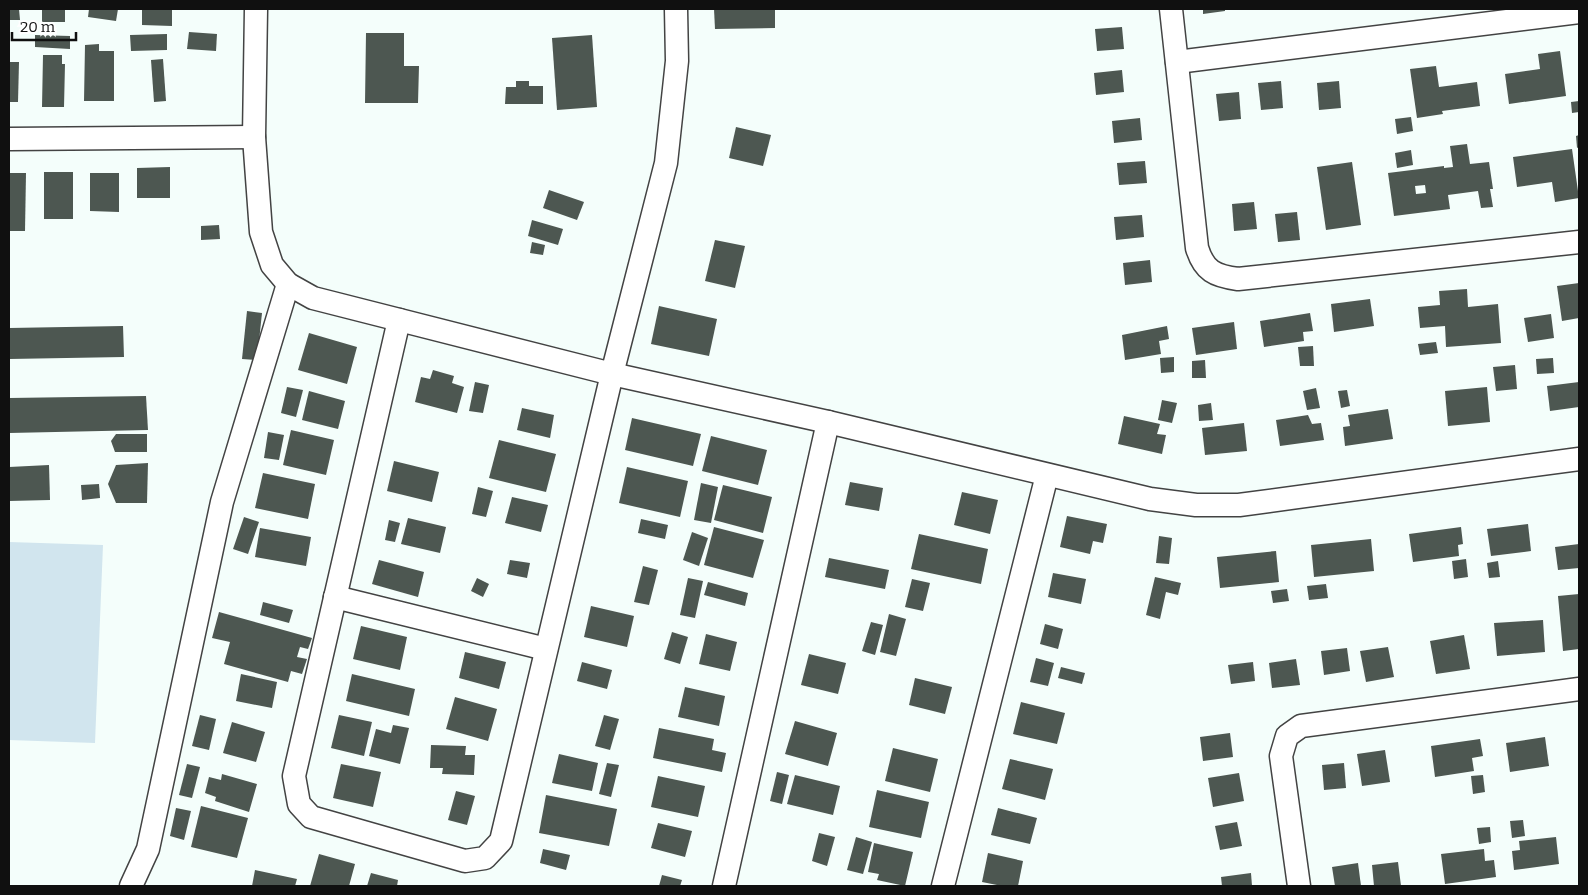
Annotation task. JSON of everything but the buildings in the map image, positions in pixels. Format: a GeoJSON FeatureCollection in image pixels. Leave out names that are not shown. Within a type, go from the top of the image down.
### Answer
{"type":"FeatureCollection","features":[{"type":"Feature","properties":{"kind":"street"},"geometry":{"type":"LineString","coordinates":[[256,9],[254,137],[261,232],[272,265],[288,284],[313,298],[612,374],[828,422],[1150,499],[1196,505],[1239,505],[1579,459]]}},
{"type":"Feature","properties":{"kind":"street"},"geometry":{"type":"LineString","coordinates":[[399,320],[294,776],[299,804],[311,817],[465,861],[485,858],[501,841],[612,374],[666,163],[677,61],[676,9]]}},
{"type":"Feature","properties":{"kind":"street"},"geometry":{"type":"LineString","coordinates":[[1171,9],[1197,248],[1201,261],[1211,272],[1224,277],[1238,279],[1579,242]]}},
{"type":"Feature","properties":{"kind":"street"},"geometry":{"type":"LineString","coordinates":[[1177,62],[1579,12]]}},
{"type":"Feature","properties":{"kind":"street"},"geometry":{"type":"LineString","coordinates":[[9,139],[254,137]]}},
{"type":"Feature","properties":{"kind":"street"},"geometry":{"type":"LineString","coordinates":[[131,886],[148,849],[222,502],[288,284]]}},
{"type":"Feature","properties":{"kind":"street"},"geometry":{"type":"LineString","coordinates":[[724,886],[828,422]]}},
{"type":"Feature","properties":{"kind":"street"},"geometry":{"type":"LineString","coordinates":[[943,886],[1047,475]]}},
{"type":"Feature","properties":{"kind":"street"},"geometry":{"type":"LineString","coordinates":[[335,597],[546,649]]}},
{"type":"Feature","properties":{"kind":"street"},"geometry":{"type":"LineString","coordinates":[[1299,886],[1281,756],[1287,736],[1301,726],[1579,689]]}},
{"type":"Feature","properties":{"kind":"shaded area"},"geometry":{"type":"Polygon","coordinates":[[[9,542],[103,545],[95,743],[9,740],[9,542]]]}}]}
